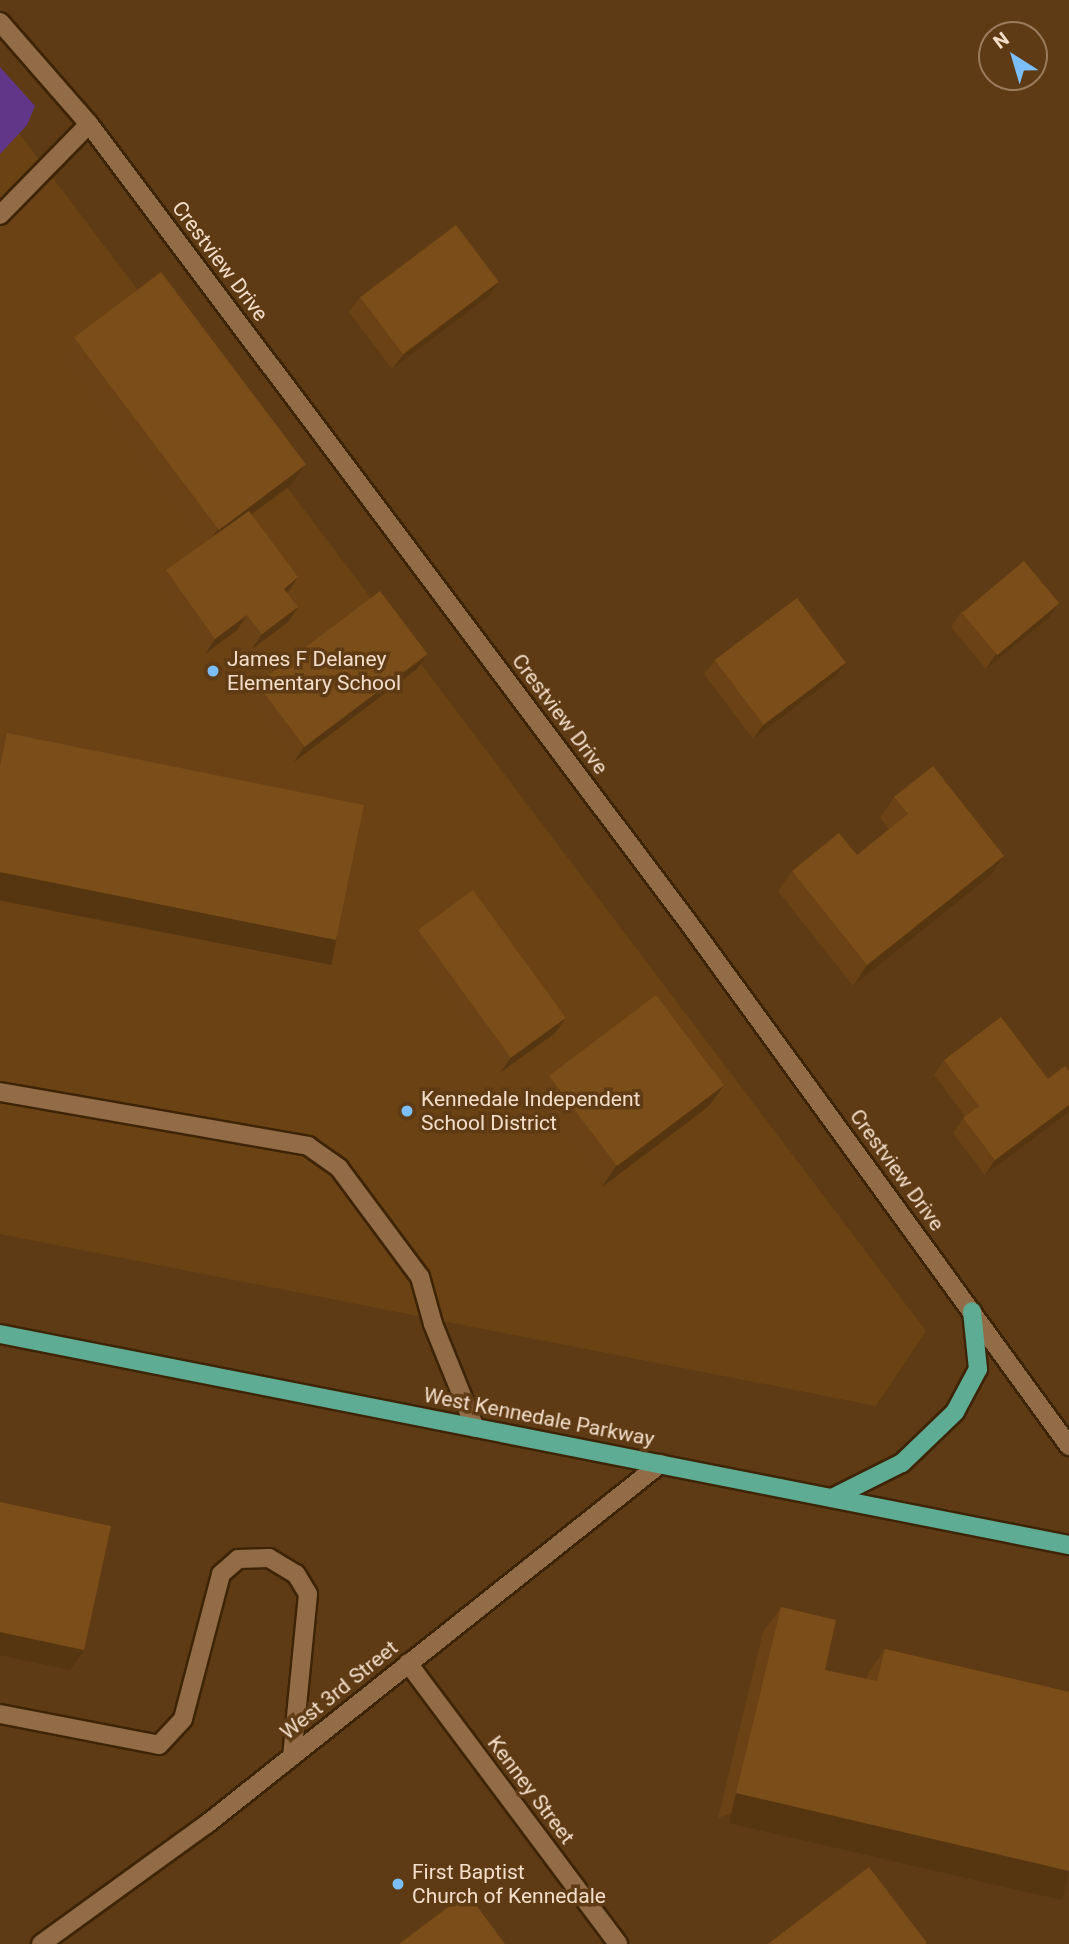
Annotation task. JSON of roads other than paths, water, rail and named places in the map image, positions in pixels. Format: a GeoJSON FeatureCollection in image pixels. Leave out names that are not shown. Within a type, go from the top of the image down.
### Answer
{"type":"FeatureCollection","features":[{"type":"Feature","properties":{"kind":"main road"},"geometry":{"type":"LineString","coordinates":[[832,1498],[902,1463],[955,1412],[978,1369],[972,1311]]}},
{"type":"Feature","properties":{"kind":"main road","name":"West Kennedale Parkway"},"geometry":{"type":"LineString","coordinates":[[0,1334],[1069,1545]]}},
{"type":"Feature","properties":{"kind":"street","name":"Crestview Drive"},"geometry":{"type":"LineString","coordinates":[[0,22],[89,124],[688,922],[1069,1446]]}},
{"type":"Feature","properties":{"kind":"street"},"geometry":{"type":"LineString","coordinates":[[0,215],[89,124]]}},
{"type":"Feature","properties":{"kind":"street"},"geometry":{"type":"LineString","coordinates":[[0,1092],[308,1146],[318,1153],[339,1168],[419,1277],[433,1324],[475,1428]]}},
{"type":"Feature","properties":{"kind":"street","name":"West 3rd Street"},"geometry":{"type":"LineString","coordinates":[[41,1944],[207,1824],[660,1464]]}},
{"type":"Feature","properties":{"kind":"street"},"geometry":{"type":"LineString","coordinates":[[0,1714],[159,1745],[183,1719],[221,1574],[238,1559],[269,1558],[296,1574],[308,1594],[292,1756]]}},
{"type":"Feature","properties":{"kind":"street","name":"Kenney Street"},"geometry":{"type":"LineString","coordinates":[[408,1663],[618,1944]]}},
{"type":"Feature","properties":{"kind":"place","name":"James F Delaney Elementary School"},"geometry":{"type":"Point","coordinates":[213,671]}},
{"type":"Feature","properties":{"kind":"place","name":"Kennedale Independent School District"},"geometry":{"type":"Point","coordinates":[407,1111]}},
{"type":"Feature","properties":{"kind":"place","name":"First Baptist Church of Kennedale"},"geometry":{"type":"Point","coordinates":[398,1884]}}]}
